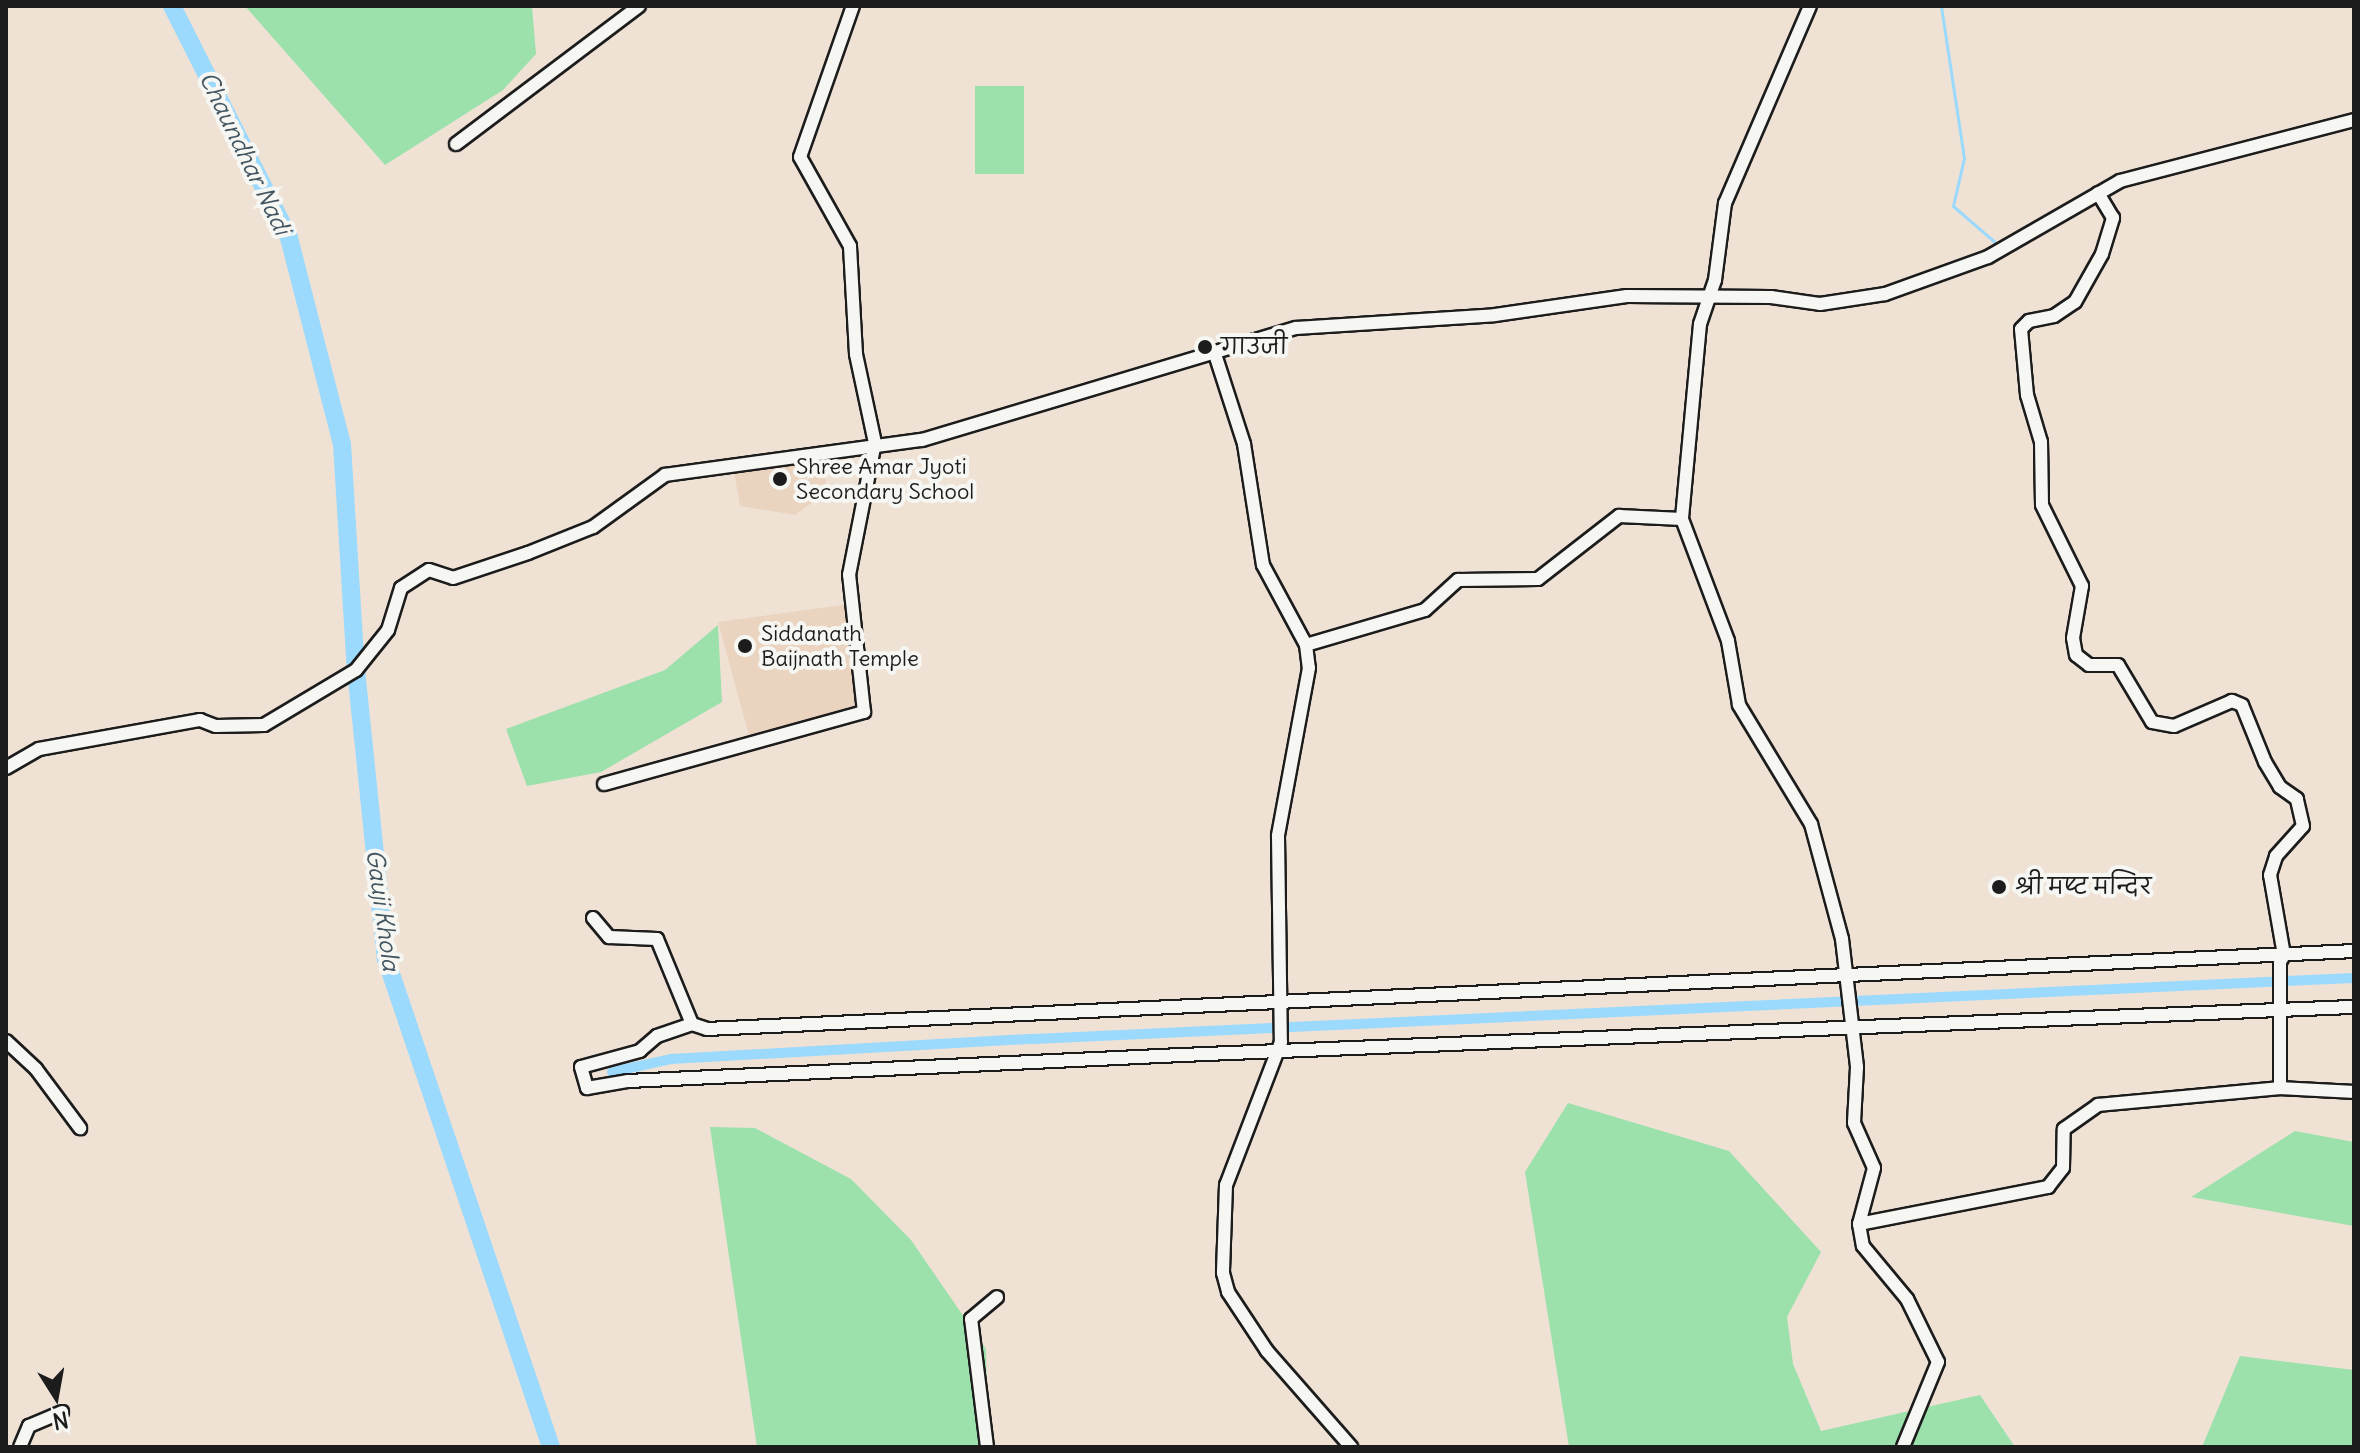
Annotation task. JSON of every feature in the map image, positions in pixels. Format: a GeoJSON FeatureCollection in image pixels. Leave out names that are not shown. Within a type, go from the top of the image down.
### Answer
{"type":"FeatureCollection","features":[{"type":"Feature","properties":{"kind":"street"},"geometry":{"type":"LineString","coordinates":[[456,144],[639,6]]}},
{"type":"Feature","properties":{"kind":"street"},"geometry":{"type":"LineString","coordinates":[[604,784],[864,712],[849,575],[875,443],[856,354],[850,246],[800,157],[853,6]]}},
{"type":"Feature","properties":{"kind":"street"},"geometry":{"type":"LineString","coordinates":[[1810,6],[1725,203],[1715,280],[1708,294],[1697,350],[1682,519],[1728,641],[1739,705],[1811,824],[1842,939],[1849,1022],[1857,1067],[1854,1123],[1874,1168],[1859,1224],[1863,1246],[1907,1299],[1938,1362],[1903,1447]]}},
{"type":"Feature","properties":{"kind":"street"},"geometry":{"type":"LineString","coordinates":[[6,768],[39,749],[200,720],[216,726],[264,725],[356,670],[388,630],[401,588],[429,570],[453,578],[541,548],[593,527],[665,475],[875,443],[922,440],[983,425],[1296,328],[1495,315],[1627,296],[1708,294],[1820,304],[1885,294],[1988,257],[2098,193],[2145,172],[2354,120]]}},
{"type":"Feature","properties":{"kind":"street"},"geometry":{"type":"LineString","coordinates":[[2098,193],[2113,218],[2102,254],[2075,302],[2054,316],[2029,321],[2021,329],[2027,395],[2041,442],[2042,505],[2082,586],[2073,638],[2076,655],[2089,665],[2118,665],[2152,722],[2174,726],[2232,701],[2242,705],[2265,762],[2280,787],[2297,799],[2303,826],[2276,856],[2270,875],[2282,959],[2280,1088]]}},
{"type":"Feature","properties":{"kind":"street"},"geometry":{"type":"LineString","coordinates":[[1214,351],[1244,444],[1263,565],[1306,645],[1309,668],[1278,836],[1280,1047],[1226,1185],[1223,1273],[1228,1292],[1267,1351],[1351,1447]]}},
{"type":"Feature","properties":{"kind":"street"},"geometry":{"type":"LineString","coordinates":[[1306,645],[1425,610],[1458,580],[1538,579],[1619,516],[1682,519]]}},
{"type":"Feature","properties":{"kind":"street"},"geometry":{"type":"LineString","coordinates":[[593,918],[609,937],[657,939],[665,946],[673,984],[692,1024]]}},
{"type":"Feature","properties":{"kind":"street"},"geometry":{"type":"LineString","coordinates":[[2354,951],[2282,959],[1280,1005],[707,1029],[692,1024],[657,1036],[640,1051],[581,1067],[587,1088],[628,1081],[1280,1047],[1849,1022],[2283,1006],[2354,1007]]}},
{"type":"Feature","properties":{"kind":"street"},"geometry":{"type":"LineString","coordinates":[[6,1041],[36,1069],[80,1128]]}},
{"type":"Feature","properties":{"kind":"street"},"geometry":{"type":"LineString","coordinates":[[1859,1224],[2048,1187],[2063,1168],[2064,1129],[2098,1105],[2280,1088],[2354,1092]]}},
{"type":"Feature","properties":{"kind":"street"},"geometry":{"type":"LineString","coordinates":[[987,1447],[971,1319],[997,1297]]}},
{"type":"Feature","properties":{"kind":"street"},"geometry":{"type":"LineString","coordinates":[[20,1447],[29,1426],[62,1412]]}},
{"type":"Feature","properties":{"kind":"shaded area","name":"Shree Amar Jyoti Secondary School"},"geometry":{"type":"Polygon","coordinates":[[[823,454],[827,492],[795,515],[740,506],[733,466],[823,454]]]}},
{"type":"Feature","properties":{"kind":"shaded area"},"geometry":{"type":"Polygon","coordinates":[[[850,604],[862,710],[749,736],[718,622],[850,604]]]}},
{"type":"Feature","properties":{"kind":"green space"},"geometry":{"type":"Polygon","coordinates":[[[245,6],[532,6],[536,54],[503,90],[385,165],[245,6]]]}},
{"type":"Feature","properties":{"kind":"green space"},"geometry":{"type":"Polygon","coordinates":[[[975,86],[1024,86],[1024,174],[975,174],[975,86]]]}},
{"type":"Feature","properties":{"kind":"green space"},"geometry":{"type":"Polygon","coordinates":[[[718,625],[722,702],[601,772],[527,786],[506,729],[665,670],[718,625]]]}},
{"type":"Feature","properties":{"kind":"green space"},"geometry":{"type":"Polygon","coordinates":[[[1568,1103],[1729,1151],[1821,1252],[1787,1317],[1793,1364],[1821,1431],[1980,1395],[2015,1447],[1569,1447],[1525,1172],[1568,1103]]]}},
{"type":"Feature","properties":{"kind":"green space"},"geometry":{"type":"Polygon","coordinates":[[[710,1127],[755,1128],[851,1179],[911,1240],[986,1349],[988,1447],[757,1447],[710,1127]]]}},
{"type":"Feature","properties":{"kind":"green space"},"geometry":{"type":"Polygon","coordinates":[[[2295,1131],[2354,1142],[2354,1226],[2191,1197],[2295,1131]]]}},
{"type":"Feature","properties":{"kind":"green space"},"geometry":{"type":"Polygon","coordinates":[[[2240,1356],[2354,1370],[2354,1447],[2202,1447],[2240,1356]]]}},
{"type":"Feature","properties":{"kind":"waterway","name":"Gauji Khola"},"geometry":{"type":"LineString","coordinates":[[172,6],[289,238],[342,444],[356,670],[386,959],[551,1447]]}},
{"type":"Feature","properties":{"kind":"waterway"},"geometry":{"type":"LineString","coordinates":[[1941,6],[1964,158],[1953,206],[1997,244]]}},
{"type":"Feature","properties":{"kind":"waterway"},"geometry":{"type":"LineString","coordinates":[[612,1072],[671,1059],[1034,1039],[2354,978]]}},
{"type":"Feature","properties":{"kind":"place","name":"गाउजी"},"geometry":{"type":"Point","coordinates":[1205,347]}},
{"type":"Feature","properties":{"kind":"place","name":"Shree Amar Jyoti Secondary School"},"geometry":{"type":"Point","coordinates":[780,479]}},
{"type":"Feature","properties":{"kind":"place","name":"Siddanath Baijnath Temple"},"geometry":{"type":"Point","coordinates":[745,646]}},
{"type":"Feature","properties":{"kind":"place","name":"श्री मष्ट मन्दिर"},"geometry":{"type":"Point","coordinates":[1999,887]}},
{"type":"Feature","properties":{"kind":"water label","name":"Chaundhar Nadi"},"geometry":{"type":"Point","coordinates":[245,153]}}]}
